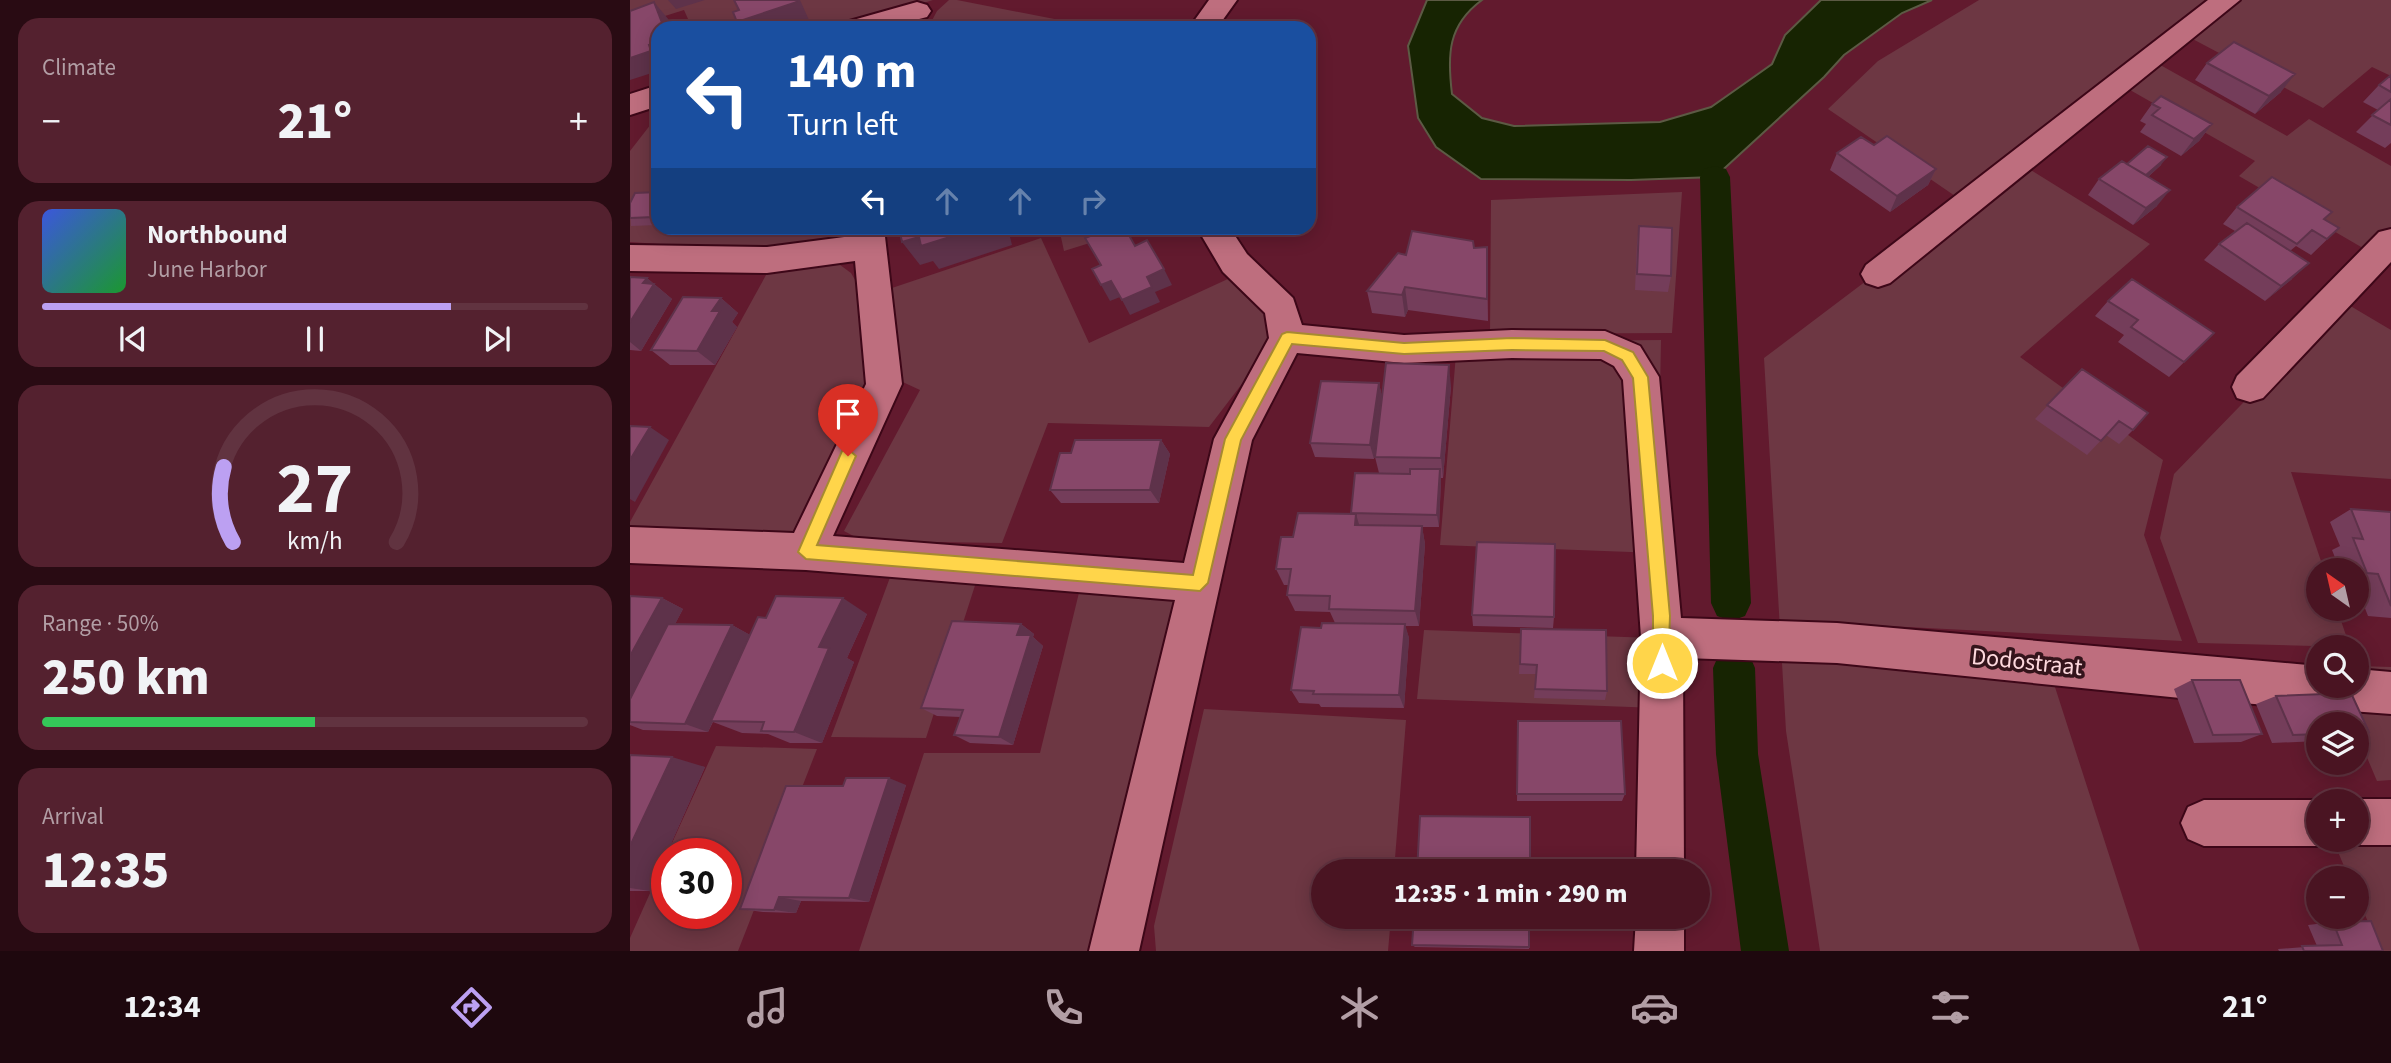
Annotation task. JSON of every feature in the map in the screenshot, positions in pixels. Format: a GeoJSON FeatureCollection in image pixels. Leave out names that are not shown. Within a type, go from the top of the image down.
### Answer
{"type":"FeatureCollection","features":[{"type":"Feature","properties":{"kind":"street"},"geometry":{"type":"LineString","coordinates":[[1208,21],[1223,0]]}},
{"type":"Feature","properties":{"kind":"street"},"geometry":{"type":"LineString","coordinates":[[1878,274],[2158,50],[2226,0]]}},
{"type":"Feature","properties":{"kind":"street"},"geometry":{"type":"LineString","coordinates":[[877,21],[895,15],[919,13]]}},
{"type":"Feature","properties":{"kind":"street"},"geometry":{"type":"LineString","coordinates":[[630,105],[651,98]]}},
{"type":"Feature","properties":{"kind":"street"},"geometry":{"type":"LineString","coordinates":[[1114,951],[1233,439],[1287,338],[1281,308],[1235,263],[1217,235]]}},
{"type":"Feature","properties":{"kind":"street"},"geometry":{"type":"LineString","coordinates":[[630,258],[767,260],[870,237],[884,384],[848,456],[806,552]]}},
{"type":"Feature","properties":{"kind":"street"},"geometry":{"type":"LineString","coordinates":[[2250,387],[2391,241]]}},
{"type":"Feature","properties":{"kind":"street"},"geometry":{"type":"LineString","coordinates":[[1287,338],[1404,349],[1512,344],[1605,345],[1627,356],[1641,377],[1662,637],[1660,859]]}},
{"type":"Feature","properties":{"kind":"street"},"geometry":{"type":"LineString","coordinates":[[630,545],[806,552],[1200,583]]}},
{"type":"Feature","properties":{"kind":"street","name":"Dodostraat"},"geometry":{"type":"LineString","coordinates":[[1662,637],[1837,643],[2200,679],[2391,693]]}},
{"type":"Feature","properties":{"kind":"street"},"geometry":{"type":"LineString","coordinates":[[2369,822],[2391,822]]}},
{"type":"Feature","properties":{"kind":"street"},"geometry":{"type":"LineString","coordinates":[[2204,823],[2306,823]]}},
{"type":"Feature","properties":{"kind":"street"},"geometry":{"type":"LineString","coordinates":[[1660,929],[1660,951]]}},
{"type":"Feature","properties":{"kind":"shaded area"},"geometry":{"type":"Polygon","coordinates":[[[630,0],[933,0],[866,21],[689,21],[684,10],[630,27],[630,0]]]}},
{"type":"Feature","properties":{"kind":"shaded area"},"geometry":{"type":"Polygon","coordinates":[[[949,0],[957,0],[1065,21],[932,21],[937,11],[949,0]]]}},
{"type":"Feature","properties":{"kind":"shaded area"},"geometry":{"type":"Polygon","coordinates":[[[1427,0],[1482,0],[1462,20],[1452,41],[1452,94],[1482,118],[1514,126],[1660,122],[1711,107],[1772,64],[1785,35],[1821,0],[1932,0],[1902,13],[1844,55],[1824,77],[1715,177],[1631,180],[1481,179],[1436,147],[1418,118],[1408,46],[1427,0]]]}},
{"type":"Feature","properties":{"kind":"shaded area"},"geometry":{"type":"Polygon","coordinates":[[[1979,0],[2219,0],[1958,198],[1828,109],[1878,61],[1979,0]]]}},
{"type":"Feature","properties":{"kind":"shaded area"},"geometry":{"type":"Polygon","coordinates":[[[2236,0],[2391,0],[2391,76],[2372,67],[2323,108],[2187,36],[2236,0]]]}},
{"type":"Feature","properties":{"kind":"shaded area"},"geometry":{"type":"Polygon","coordinates":[[[2155,62],[2287,136],[2309,119],[2391,166],[2391,227],[2368,251],[2239,176],[2255,161],[2123,86],[2155,62]]]}},
{"type":"Feature","properties":{"kind":"shaded area"},"geometry":{"type":"Polygon","coordinates":[[[651,124],[651,235],[839,235],[838,245],[763,251],[630,242],[630,151],[651,124]]]}},
{"type":"Feature","properties":{"kind":"shaded area"},"geometry":{"type":"Polygon","coordinates":[[[2021,164],[2150,244],[2020,357],[2163,460],[2144,535],[2182,641],[1829,623],[1832,638],[2045,656],[2140,951],[1820,951],[1786,731],[1764,358],[2021,164]]]}},
{"type":"Feature","properties":{"kind":"shaded area"},"geometry":{"type":"Polygon","coordinates":[[[1682,192],[1672,333],[1490,334],[1491,200],[1682,192]]]}},
{"type":"Feature","properties":{"kind":"shaded area"},"geometry":{"type":"Polygon","coordinates":[[[1061,235],[1115,235],[1064,251],[1061,235]]]}},
{"type":"Feature","properties":{"kind":"shaded area"},"geometry":{"type":"Polygon","coordinates":[[[1041,238],[1089,343],[1230,278],[1268,304],[1274,342],[1209,427],[1048,423],[1002,543],[863,541],[844,531],[920,390],[894,378],[883,291],[1041,238]]]}},
{"type":"Feature","properties":{"kind":"shaded area"},"geometry":{"type":"Polygon","coordinates":[[[836,262],[851,273],[864,295],[871,384],[794,535],[630,531],[630,522],[771,266],[836,262]]]}},
{"type":"Feature","properties":{"kind":"shaded area"},"geometry":{"type":"Polygon","coordinates":[[[2342,301],[2391,330],[2391,479],[2291,472],[2320,558],[2306,558],[2306,621],[2341,621],[2346,635],[2306,635],[2306,646],[2198,643],[2160,538],[2174,474],[2342,301]]]}},
{"type":"Feature","properties":{"kind":"shaded area"},"geometry":{"type":"Polygon","coordinates":[[[1661,340],[1657,553],[1440,545],[1457,342],[1661,340]]]}},
{"type":"Feature","properties":{"kind":"shaded area"},"geometry":{"type":"Polygon","coordinates":[[[892,572],[979,573],[926,738],[831,737],[892,572]]]}},
{"type":"Feature","properties":{"kind":"shaded area"},"geometry":{"type":"Polygon","coordinates":[[[1084,572],[1182,581],[1121,951],[859,951],[924,753],[1040,753],[1084,572]]]}},
{"type":"Feature","properties":{"kind":"shaded area"},"geometry":{"type":"Polygon","coordinates":[[[1424,630],[1654,638],[1657,708],[1417,699],[1424,630]]]}},
{"type":"Feature","properties":{"kind":"shaded area"},"geometry":{"type":"Polygon","coordinates":[[[2369,666],[2391,667],[2391,780],[2377,781],[2369,762],[2369,712],[2357,712],[2357,698],[2369,698],[2369,666]]]}},
{"type":"Feature","properties":{"kind":"shaded area"},"geometry":{"type":"Polygon","coordinates":[[[1204,709],[1406,720],[1395,859],[1311,859],[1311,929],[1390,929],[1388,951],[1156,951],[1154,926],[1204,709]]]}},
{"type":"Feature","properties":{"kind":"shaded area"},"geometry":{"type":"Polygon","coordinates":[[[716,746],[817,749],[738,951],[630,951],[630,938],[651,891],[651,929],[742,929],[742,838],[674,838],[716,746]]]}},
{"type":"Feature","properties":{"kind":"shaded area"},"geometry":{"type":"Polygon","coordinates":[[[2391,817],[2391,951],[2381,951],[2369,924],[2369,866],[2344,866],[2338,852],[2369,852],[2369,832],[2391,817]]]}},
{"type":"Feature","properties":{"kind":"building"},"geometry":{"type":"Polygon","coordinates":[[[734,0],[797,2],[737,21],[733,12],[739,10],[734,0]]]}},
{"type":"Feature","properties":{"kind":"building"},"geometry":{"type":"Polygon","coordinates":[[[654,2],[661,21],[651,21],[651,51],[630,58],[630,11],[654,2]]]}},
{"type":"Feature","properties":{"kind":"building"},"geometry":{"type":"Polygon","coordinates":[[[2234,42],[2295,74],[2269,96],[2207,63],[2234,42]]]}},
{"type":"Feature","properties":{"kind":"building"},"geometry":{"type":"Polygon","coordinates":[[[2391,75],[2391,92],[2379,85],[2391,75]]]}},
{"type":"Feature","properties":{"kind":"building"},"geometry":{"type":"Polygon","coordinates":[[[2161,96],[2212,124],[2194,139],[2152,115],[2160,108],[2152,104],[2161,96]]]}},
{"type":"Feature","properties":{"kind":"building"},"geometry":{"type":"Polygon","coordinates":[[[2391,99],[2391,125],[2372,115],[2391,99]]]}},
{"type":"Feature","properties":{"kind":"building"},"geometry":{"type":"Polygon","coordinates":[[[1887,136],[1936,169],[1897,196],[1837,153],[1861,137],[1874,145],[1887,136]]]}},
{"type":"Feature","properties":{"kind":"building"},"geometry":{"type":"Polygon","coordinates":[[[2148,146],[2167,157],[2146,175],[2127,164],[2148,146]]]}},
{"type":"Feature","properties":{"kind":"building"},"geometry":{"type":"Polygon","coordinates":[[[2122,161],[2170,190],[2146,208],[2099,179],[2122,161]]]}},
{"type":"Feature","properties":{"kind":"building"},"geometry":{"type":"Polygon","coordinates":[[[2272,177],[2332,212],[2324,219],[2339,228],[2327,239],[2312,230],[2297,244],[2237,207],[2272,177]]]}},
{"type":"Feature","properties":{"kind":"building"},"geometry":{"type":"Polygon","coordinates":[[[651,192],[651,217],[630,218],[630,203],[635,193],[651,192]]]}},
{"type":"Feature","properties":{"kind":"building"},"geometry":{"type":"Polygon","coordinates":[[[2247,223],[2309,263],[2281,286],[2219,244],[2247,223]]]}},
{"type":"Feature","properties":{"kind":"building"},"geometry":{"type":"Polygon","coordinates":[[[1639,226],[1672,228],[1671,276],[1637,274],[1639,226]]]}},
{"type":"Feature","properties":{"kind":"building"},"geometry":{"type":"Polygon","coordinates":[[[1412,231],[1473,241],[1474,248],[1487,247],[1487,299],[1405,287],[1402,295],[1367,291],[1398,253],[1406,255],[1412,231]]]}},
{"type":"Feature","properties":{"kind":"building"},"geometry":{"type":"Polygon","coordinates":[[[900,235],[956,235],[921,246],[919,237],[902,242],[900,235]]]}},
{"type":"Feature","properties":{"kind":"building"},"geometry":{"type":"Polygon","coordinates":[[[1093,235],[1129,235],[1135,246],[1147,240],[1164,269],[1147,277],[1152,287],[1122,300],[1111,281],[1101,285],[1092,269],[1101,265],[1085,238],[1093,235]]]}},
{"type":"Feature","properties":{"kind":"building"},"geometry":{"type":"Polygon","coordinates":[[[630,277],[647,278],[643,283],[654,284],[630,322],[630,277]]]}},
{"type":"Feature","properties":{"kind":"building"},"geometry":{"type":"Polygon","coordinates":[[[2132,279],[2214,333],[2184,362],[2131,327],[2138,320],[2108,301],[2132,279]]]}},
{"type":"Feature","properties":{"kind":"building"},"geometry":{"type":"Polygon","coordinates":[[[683,297],[721,298],[712,311],[720,311],[697,351],[651,350],[683,297]]]}},
{"type":"Feature","properties":{"kind":"building"},"geometry":{"type":"Polygon","coordinates":[[[1386,363],[1449,365],[1441,458],[1375,457],[1386,363]]]}},
{"type":"Feature","properties":{"kind":"building"},"geometry":{"type":"Polygon","coordinates":[[[2082,369],[2148,413],[2133,430],[2119,421],[2101,441],[2047,405],[2082,369]]]}},
{"type":"Feature","properties":{"kind":"building"},"geometry":{"type":"Polygon","coordinates":[[[1321,381],[1379,383],[1370,445],[1310,443],[1321,381]]]}},
{"type":"Feature","properties":{"kind":"building"},"geometry":{"type":"Polygon","coordinates":[[[630,426],[650,427],[630,460],[630,426]]]}},
{"type":"Feature","properties":{"kind":"building"},"geometry":{"type":"Polygon","coordinates":[[[1075,440],[1161,440],[1150,490],[1050,490],[1060,453],[1071,453],[1075,440]]]}},
{"type":"Feature","properties":{"kind":"building"},"geometry":{"type":"Polygon","coordinates":[[[1410,469],[1440,469],[1437,515],[1351,513],[1355,473],[1410,474],[1410,469]]]}},
{"type":"Feature","properties":{"kind":"building"},"geometry":{"type":"Polygon","coordinates":[[[2351,509],[2391,512],[2391,606],[2378,574],[2370,573],[2370,558],[2361,558],[2353,538],[2363,539],[2351,509]]]}},
{"type":"Feature","properties":{"kind":"building"},"geometry":{"type":"Polygon","coordinates":[[[1298,513],[1356,514],[1355,525],[1422,526],[1415,611],[1329,609],[1330,596],[1287,595],[1291,569],[1276,569],[1281,537],[1293,537],[1298,513]]]}},
{"type":"Feature","properties":{"kind":"building"},"geometry":{"type":"Polygon","coordinates":[[[1477,542],[1555,544],[1554,617],[1472,615],[1477,542]]]}},
{"type":"Feature","properties":{"kind":"building"},"geometry":{"type":"Polygon","coordinates":[[[630,596],[662,598],[630,656],[630,596]]]}},
{"type":"Feature","properties":{"kind":"building"},"geometry":{"type":"Polygon","coordinates":[[[776,596],[843,598],[819,647],[829,648],[794,732],[761,731],[764,722],[711,721],[758,617],[766,618],[776,596]]]}},
{"type":"Feature","properties":{"kind":"building"},"geometry":{"type":"Polygon","coordinates":[[[952,621],[1021,624],[1017,635],[1031,635],[999,737],[954,735],[963,710],[921,708],[952,621]]]}},
{"type":"Feature","properties":{"kind":"building"},"geometry":{"type":"Polygon","coordinates":[[[1322,623],[1405,624],[1399,695],[1313,694],[1314,691],[1291,690],[1301,627],[1321,628],[1322,623]]]}},
{"type":"Feature","properties":{"kind":"building"},"geometry":{"type":"Polygon","coordinates":[[[668,624],[732,625],[685,724],[630,722],[630,699],[668,624]]]}},
{"type":"Feature","properties":{"kind":"building"},"geometry":{"type":"Polygon","coordinates":[[[1521,629],[1606,630],[1607,691],[1535,689],[1537,665],[1520,664],[1521,629]]]}},
{"type":"Feature","properties":{"kind":"building"},"geometry":{"type":"Polygon","coordinates":[[[2192,680],[2240,680],[2262,734],[2213,735],[2192,680]]]}},
{"type":"Feature","properties":{"kind":"building"},"geometry":{"type":"Polygon","coordinates":[[[2276,696],[2353,698],[2360,712],[2306,712],[2306,734],[2293,735],[2276,696]]]}},
{"type":"Feature","properties":{"kind":"building"},"geometry":{"type":"Polygon","coordinates":[[[1518,721],[1621,721],[1625,794],[1517,794],[1518,721]]]}},
{"type":"Feature","properties":{"kind":"building"},"geometry":{"type":"Polygon","coordinates":[[[630,755],[672,757],[630,846],[630,755]]]}},
{"type":"Feature","properties":{"kind":"building"},"geometry":{"type":"Polygon","coordinates":[[[846,778],[889,778],[849,898],[779,897],[774,910],[742,909],[786,786],[843,786],[846,778]]]}},
{"type":"Feature","properties":{"kind":"building"},"geometry":{"type":"Polygon","coordinates":[[[1420,816],[1530,817],[1530,859],[1418,859],[1420,816]]]}},
{"type":"Feature","properties":{"kind":"building"},"geometry":{"type":"Polygon","coordinates":[[[2369,921],[2383,951],[2304,951],[2302,946],[2342,945],[2336,929],[2369,929],[2369,921]]]}},
{"type":"Feature","properties":{"kind":"building"},"geometry":{"type":"Polygon","coordinates":[[[1413,929],[1529,929],[1529,947],[1412,945],[1413,929]]]}},
{"type":"Feature","properties":{"kind":"waterway"},"geometry":{"type":"LineString","coordinates":[[1715,177],[1731,603]]}},
{"type":"Feature","properties":{"kind":"waterway"},"geometry":{"type":"LineString","coordinates":[[1734,668],[1737,754],[1765,951]]}},
{"type":"Feature","properties":{"kind":"route"},"geometry":{"type":"LineString","coordinates":[[848,456],[806,552],[1200,583],[1233,439],[1287,338],[1404,349],[1512,344],[1605,345],[1627,356],[1641,377],[1661,616],[1662,663]]}}]}
